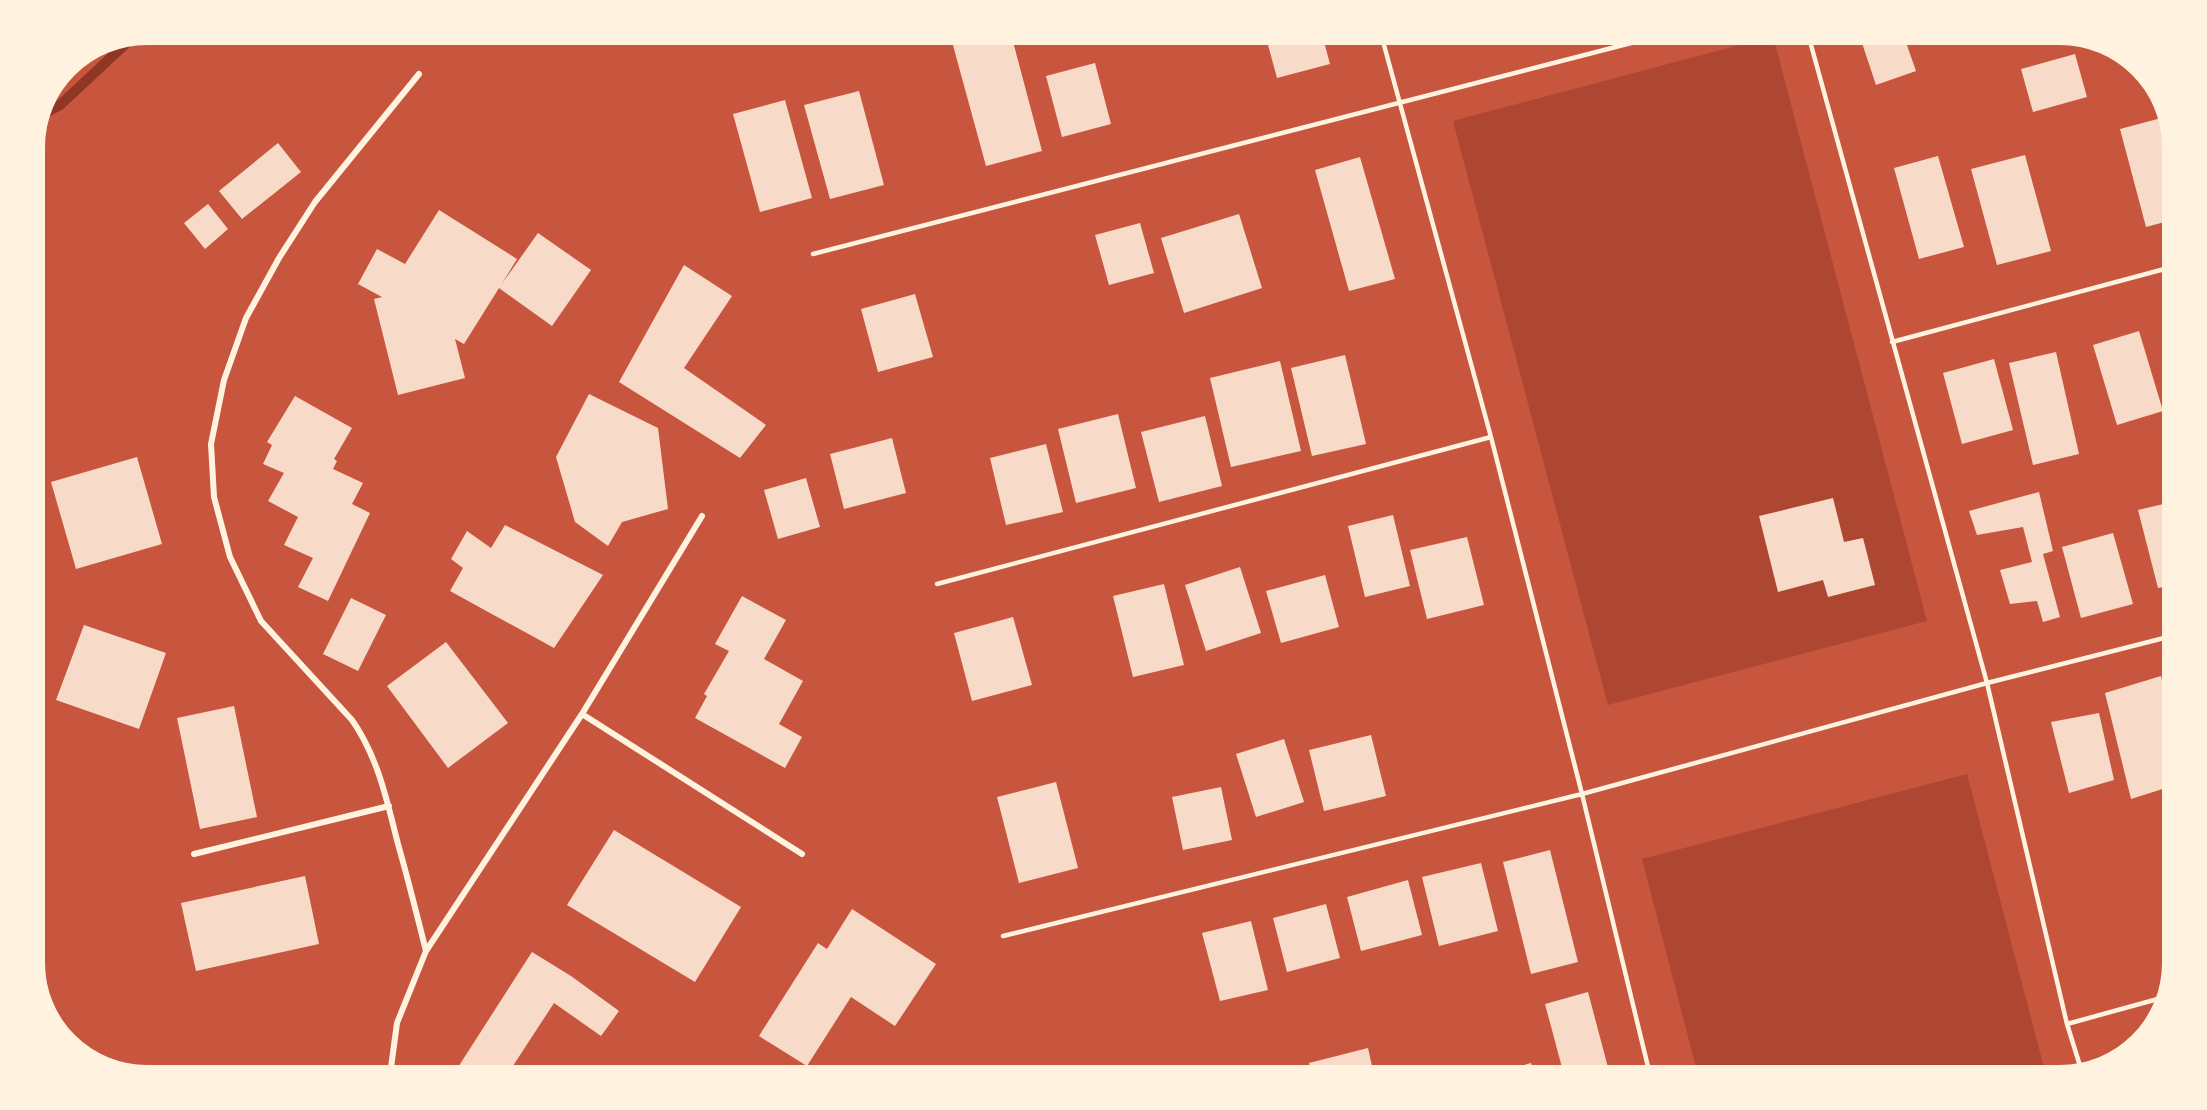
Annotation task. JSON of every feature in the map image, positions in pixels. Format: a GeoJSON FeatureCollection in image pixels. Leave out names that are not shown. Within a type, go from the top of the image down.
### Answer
{"type":"FeatureCollection","features":[{"type":"Feature","properties":{"kind":"street"},"geometry":{"type":"LineString","coordinates":[[419,74],[315,202],[257,298],[246,318],[224,380],[211,444],[214,497],[230,557],[261,621],[352,720],[364,737],[375,762],[389,806],[426,951]]}},
{"type":"Feature","properties":{"kind":"street"},"geometry":{"type":"LineString","coordinates":[[391,1065],[397,1023],[426,951],[582,714],[702,516]]}},
{"type":"Feature","properties":{"kind":"street"},"geometry":{"type":"LineString","coordinates":[[582,714],[802,854]]}},
{"type":"Feature","properties":{"kind":"street"},"geometry":{"type":"LineString","coordinates":[[194,854],[389,806]]}},
{"type":"Feature","properties":{"kind":"lane"},"geometry":{"type":"LineString","coordinates":[[1384,45],[1491,437],[1582,794],[1647,1065]]}},
{"type":"Feature","properties":{"kind":"lane"},"geometry":{"type":"LineString","coordinates":[[813,254],[1623,45]]}},
{"type":"Feature","properties":{"kind":"lane"},"geometry":{"type":"LineString","coordinates":[[1811,45],[1987,683],[2067,1024],[2079,1063]]}},
{"type":"Feature","properties":{"kind":"lane"},"geometry":{"type":"LineString","coordinates":[[1892,342],[2162,270]]}},
{"type":"Feature","properties":{"kind":"lane"},"geometry":{"type":"LineString","coordinates":[[938,584],[1491,437]]}},
{"type":"Feature","properties":{"kind":"lane"},"geometry":{"type":"LineString","coordinates":[[1003,936],[1582,794],[1987,683],[2162,639]]}},
{"type":"Feature","properties":{"kind":"lane"},"geometry":{"type":"LineString","coordinates":[[2067,1024],[2155,1000]]}},
{"type":"Feature","properties":{"kind":"shaded area"},"geometry":{"type":"Polygon","coordinates":[[[1739,45],[1775,45],[1927,621],[1608,705],[1453,121],[1739,45]]]}},
{"type":"Feature","properties":{"kind":"shaded area"},"geometry":{"type":"Polygon","coordinates":[[[1967,774],[2043,1065],[1695,1065],[1642,859],[1967,774]]]}},
{"type":"Feature","properties":{"kind":"building"},"geometry":{"type":"Polygon","coordinates":[[[953,45],[1014,45],[1042,151],[986,166],[953,45]]]}},
{"type":"Feature","properties":{"kind":"building"},"geometry":{"type":"Polygon","coordinates":[[[1268,45],[1325,45],[1330,64],[1277,78],[1268,45]]]}},
{"type":"Feature","properties":{"kind":"building"},"geometry":{"type":"Polygon","coordinates":[[[1863,45],[1907,45],[1916,71],[1876,85],[1863,45]]]}},
{"type":"Feature","properties":{"kind":"building"},"geometry":{"type":"Polygon","coordinates":[[[2075,54],[2087,97],[2033,112],[2021,69],[2075,54]]]}},
{"type":"Feature","properties":{"kind":"building"},"geometry":{"type":"Polygon","coordinates":[[[1095,63],[1111,124],[1062,137],[1046,76],[1095,63]]]}},
{"type":"Feature","properties":{"kind":"building"},"geometry":{"type":"Polygon","coordinates":[[[859,91],[884,185],[830,199],[804,105],[859,91]]]}},
{"type":"Feature","properties":{"kind":"building"},"geometry":{"type":"Polygon","coordinates":[[[785,100],[812,198],[760,212],[733,114],[785,100]]]}},
{"type":"Feature","properties":{"kind":"building"},"geometry":{"type":"Polygon","coordinates":[[[2158,119],[2162,140],[2162,223],[2146,227],[2120,129],[2158,119]]]}},
{"type":"Feature","properties":{"kind":"building"},"geometry":{"type":"Polygon","coordinates":[[[278,143],[301,172],[242,219],[219,191],[278,143]]]}},
{"type":"Feature","properties":{"kind":"building"},"geometry":{"type":"Polygon","coordinates":[[[2025,155],[2051,251],[1997,265],[1971,169],[2025,155]]]}},
{"type":"Feature","properties":{"kind":"building"},"geometry":{"type":"Polygon","coordinates":[[[1938,156],[1964,247],[1919,259],[1894,168],[1938,156]]]}},
{"type":"Feature","properties":{"kind":"building"},"geometry":{"type":"Polygon","coordinates":[[[1360,157],[1395,279],[1349,291],[1315,170],[1360,157]]]}},
{"type":"Feature","properties":{"kind":"building"},"geometry":{"type":"Polygon","coordinates":[[[208,204],[228,229],[205,249],[184,223],[208,204]]]}},
{"type":"Feature","properties":{"kind":"building"},"geometry":{"type":"Polygon","coordinates":[[[439,210],[517,259],[501,285],[538,233],[591,270],[552,326],[499,288],[464,344],[455,339],[465,378],[398,395],[374,299],[382,297],[358,284],[377,249],[405,264],[439,210]]]}},
{"type":"Feature","properties":{"kind":"building"},"geometry":{"type":"Polygon","coordinates":[[[1239,214],[1262,288],[1184,313],[1161,238],[1239,214]]]}},
{"type":"Feature","properties":{"kind":"building"},"geometry":{"type":"Polygon","coordinates":[[[1140,223],[1154,273],[1109,285],[1095,235],[1140,223]]]}},
{"type":"Feature","properties":{"kind":"building"},"geometry":{"type":"Polygon","coordinates":[[[684,265],[732,296],[684,368],[766,425],[740,458],[619,382],[684,265]]]}},
{"type":"Feature","properties":{"kind":"building"},"geometry":{"type":"Polygon","coordinates":[[[915,294],[933,357],[878,372],[861,309],[915,294]]]}},
{"type":"Feature","properties":{"kind":"building"},"geometry":{"type":"Polygon","coordinates":[[[2139,331],[2162,411],[2117,425],[2093,345],[2139,331]]]}},
{"type":"Feature","properties":{"kind":"building"},"geometry":{"type":"Polygon","coordinates":[[[2056,352],[2079,454],[2033,465],[2009,363],[2056,352]]]}},
{"type":"Feature","properties":{"kind":"building"},"geometry":{"type":"Polygon","coordinates":[[[1345,355],[1366,444],[1312,456],[1291,368],[1345,355]]]}},
{"type":"Feature","properties":{"kind":"building"},"geometry":{"type":"Polygon","coordinates":[[[1994,359],[2013,430],[1962,444],[1943,373],[1994,359]]]}},
{"type":"Feature","properties":{"kind":"building"},"geometry":{"type":"Polygon","coordinates":[[[1280,361],[1301,451],[1231,467],[1210,378],[1280,361]]]}},
{"type":"Feature","properties":{"kind":"building"},"geometry":{"type":"Polygon","coordinates":[[[589,394],[658,428],[668,509],[622,522],[608,546],[575,522],[556,457],[589,394]]]}},
{"type":"Feature","properties":{"kind":"building"},"geometry":{"type":"Polygon","coordinates":[[[295,396],[352,428],[334,459],[337,461],[333,469],[363,483],[352,504],[370,513],[328,601],[298,587],[313,558],[284,545],[298,517],[268,501],[284,473],[263,464],[272,445],[267,442],[295,396]]]}},
{"type":"Feature","properties":{"kind":"building"},"geometry":{"type":"Polygon","coordinates":[[[1118,414],[1136,488],[1076,503],[1058,429],[1118,414]]]}},
{"type":"Feature","properties":{"kind":"building"},"geometry":{"type":"Polygon","coordinates":[[[1205,416],[1222,486],[1159,502],[1141,432],[1205,416]]]}},
{"type":"Feature","properties":{"kind":"building"},"geometry":{"type":"Polygon","coordinates":[[[892,438],[906,493],[844,509],[830,454],[892,438]]]}},
{"type":"Feature","properties":{"kind":"building"},"geometry":{"type":"Polygon","coordinates":[[[1046,444],[1063,512],[1006,525],[990,458],[1046,444]]]}},
{"type":"Feature","properties":{"kind":"building"},"geometry":{"type":"Polygon","coordinates":[[[137,457],[162,544],[76,569],[51,482],[137,457]]]}},
{"type":"Feature","properties":{"kind":"building"},"geometry":{"type":"Polygon","coordinates":[[[806,478],[820,527],[778,539],[764,490],[806,478]]]}},
{"type":"Feature","properties":{"kind":"building"},"geometry":{"type":"Polygon","coordinates":[[[2039,492],[2053,551],[2043,554],[2060,617],[2043,622],[2037,601],[2010,604],[2000,570],[2032,562],[2023,527],[1977,535],[1969,511],[2039,492]]]}},
{"type":"Feature","properties":{"kind":"building"},"geometry":{"type":"Polygon","coordinates":[[[1833,498],[1844,542],[1863,538],[1875,585],[1828,597],[1823,580],[1778,592],[1759,516],[1833,498]]]}},
{"type":"Feature","properties":{"kind":"building"},"geometry":{"type":"Polygon","coordinates":[[[2162,504],[2162,587],[2158,588],[2138,510],[2162,504]]]}},
{"type":"Feature","properties":{"kind":"building"},"geometry":{"type":"Polygon","coordinates":[[[1393,515],[1410,586],[1365,597],[1348,526],[1393,515]]]}},
{"type":"Feature","properties":{"kind":"building"},"geometry":{"type":"Polygon","coordinates":[[[505,525],[603,575],[554,648],[450,591],[463,568],[451,559],[467,531],[491,548],[505,525]]]}},
{"type":"Feature","properties":{"kind":"building"},"geometry":{"type":"Polygon","coordinates":[[[2113,533],[2133,604],[2081,618],[2062,547],[2113,533]]]}},
{"type":"Feature","properties":{"kind":"building"},"geometry":{"type":"Polygon","coordinates":[[[1467,537],[1484,605],[1427,619],[1410,550],[1467,537]]]}},
{"type":"Feature","properties":{"kind":"building"},"geometry":{"type":"Polygon","coordinates":[[[1240,567],[1261,633],[1206,651],[1185,585],[1240,567]]]}},
{"type":"Feature","properties":{"kind":"building"},"geometry":{"type":"Polygon","coordinates":[[[1325,575],[1339,627],[1281,643],[1266,591],[1325,575]]]}},
{"type":"Feature","properties":{"kind":"building"},"geometry":{"type":"Polygon","coordinates":[[[1164,584],[1184,665],[1133,677],[1113,596],[1164,584]]]}},
{"type":"Feature","properties":{"kind":"building"},"geometry":{"type":"Polygon","coordinates":[[[742,596],[786,620],[764,659],[803,681],[779,724],[802,737],[785,768],[695,718],[707,696],[704,694],[729,651],[715,644],[742,596]]]}},
{"type":"Feature","properties":{"kind":"building"},"geometry":{"type":"Polygon","coordinates":[[[351,598],[386,615],[358,671],[323,654],[351,598]]]}},
{"type":"Feature","properties":{"kind":"building"},"geometry":{"type":"Polygon","coordinates":[[[1013,617],[1032,685],[972,701],[954,633],[1013,617]]]}},
{"type":"Feature","properties":{"kind":"building"},"geometry":{"type":"Polygon","coordinates":[[[84,625],[166,653],[139,729],[56,700],[84,625]]]}},
{"type":"Feature","properties":{"kind":"building"},"geometry":{"type":"Polygon","coordinates":[[[446,642],[508,723],[448,768],[387,686],[446,642]]]}},
{"type":"Feature","properties":{"kind":"building"},"geometry":{"type":"Polygon","coordinates":[[[2161,676],[2162,789],[2131,799],[2105,693],[2161,676]]]}},
{"type":"Feature","properties":{"kind":"building"},"geometry":{"type":"Polygon","coordinates":[[[234,706],[257,817],[200,829],[177,718],[234,706]]]}},
{"type":"Feature","properties":{"kind":"building"},"geometry":{"type":"Polygon","coordinates":[[[2099,713],[2114,780],[2069,793],[2051,722],[2099,713]]]}},
{"type":"Feature","properties":{"kind":"building"},"geometry":{"type":"Polygon","coordinates":[[[1371,735],[1386,796],[1324,811],[1309,750],[1371,735]]]}},
{"type":"Feature","properties":{"kind":"building"},"geometry":{"type":"Polygon","coordinates":[[[1284,739],[1304,802],[1256,817],[1236,754],[1284,739]]]}},
{"type":"Feature","properties":{"kind":"building"},"geometry":{"type":"Polygon","coordinates":[[[1056,782],[1078,868],[1019,883],[997,797],[1056,782]]]}},
{"type":"Feature","properties":{"kind":"building"},"geometry":{"type":"Polygon","coordinates":[[[1221,787],[1232,840],[1183,850],[1172,797],[1221,787]]]}},
{"type":"Feature","properties":{"kind":"building"},"geometry":{"type":"Polygon","coordinates":[[[614,830],[741,907],[695,982],[567,905],[614,830]]]}},
{"type":"Feature","properties":{"kind":"building"},"geometry":{"type":"Polygon","coordinates":[[[1550,850],[1578,962],[1531,974],[1503,862],[1550,850]]]}},
{"type":"Feature","properties":{"kind":"building"},"geometry":{"type":"Polygon","coordinates":[[[1481,863],[1498,931],[1439,946],[1422,877],[1481,863]]]}},
{"type":"Feature","properties":{"kind":"building"},"geometry":{"type":"Polygon","coordinates":[[[305,876],[319,944],[196,971],[181,903],[305,876]]]}},
{"type":"Feature","properties":{"kind":"building"},"geometry":{"type":"Polygon","coordinates":[[[1408,880],[1422,935],[1361,951],[1347,897],[1408,880]]]}},
{"type":"Feature","properties":{"kind":"building"},"geometry":{"type":"Polygon","coordinates":[[[1326,904],[1340,958],[1287,972],[1273,918],[1326,904]]]}},
{"type":"Feature","properties":{"kind":"building"},"geometry":{"type":"Polygon","coordinates":[[[852,909],[936,964],[895,1026],[851,997],[808,1065],[805,1065],[759,1036],[818,943],[827,949],[852,909]]]}},
{"type":"Feature","properties":{"kind":"building"},"geometry":{"type":"Polygon","coordinates":[[[1251,921],[1268,990],[1220,1001],[1202,933],[1251,921]]]}},
{"type":"Feature","properties":{"kind":"building"},"geometry":{"type":"Polygon","coordinates":[[[532,952],[571,976],[619,1011],[601,1036],[554,1003],[514,1065],[459,1065],[532,952]]]}},
{"type":"Feature","properties":{"kind":"building"},"geometry":{"type":"Polygon","coordinates":[[[1588,992],[1607,1065],[1561,1065],[1545,1004],[1588,992]]]}},
{"type":"Feature","properties":{"kind":"building"},"geometry":{"type":"Polygon","coordinates":[[[1368,1048],[1372,1065],[1310,1065],[1309,1063],[1368,1048]]]}},
{"type":"Feature","properties":{"kind":"waterway"},"geometry":{"type":"LineString","coordinates":[[53,109],[60,105],[120,49]]}}]}
